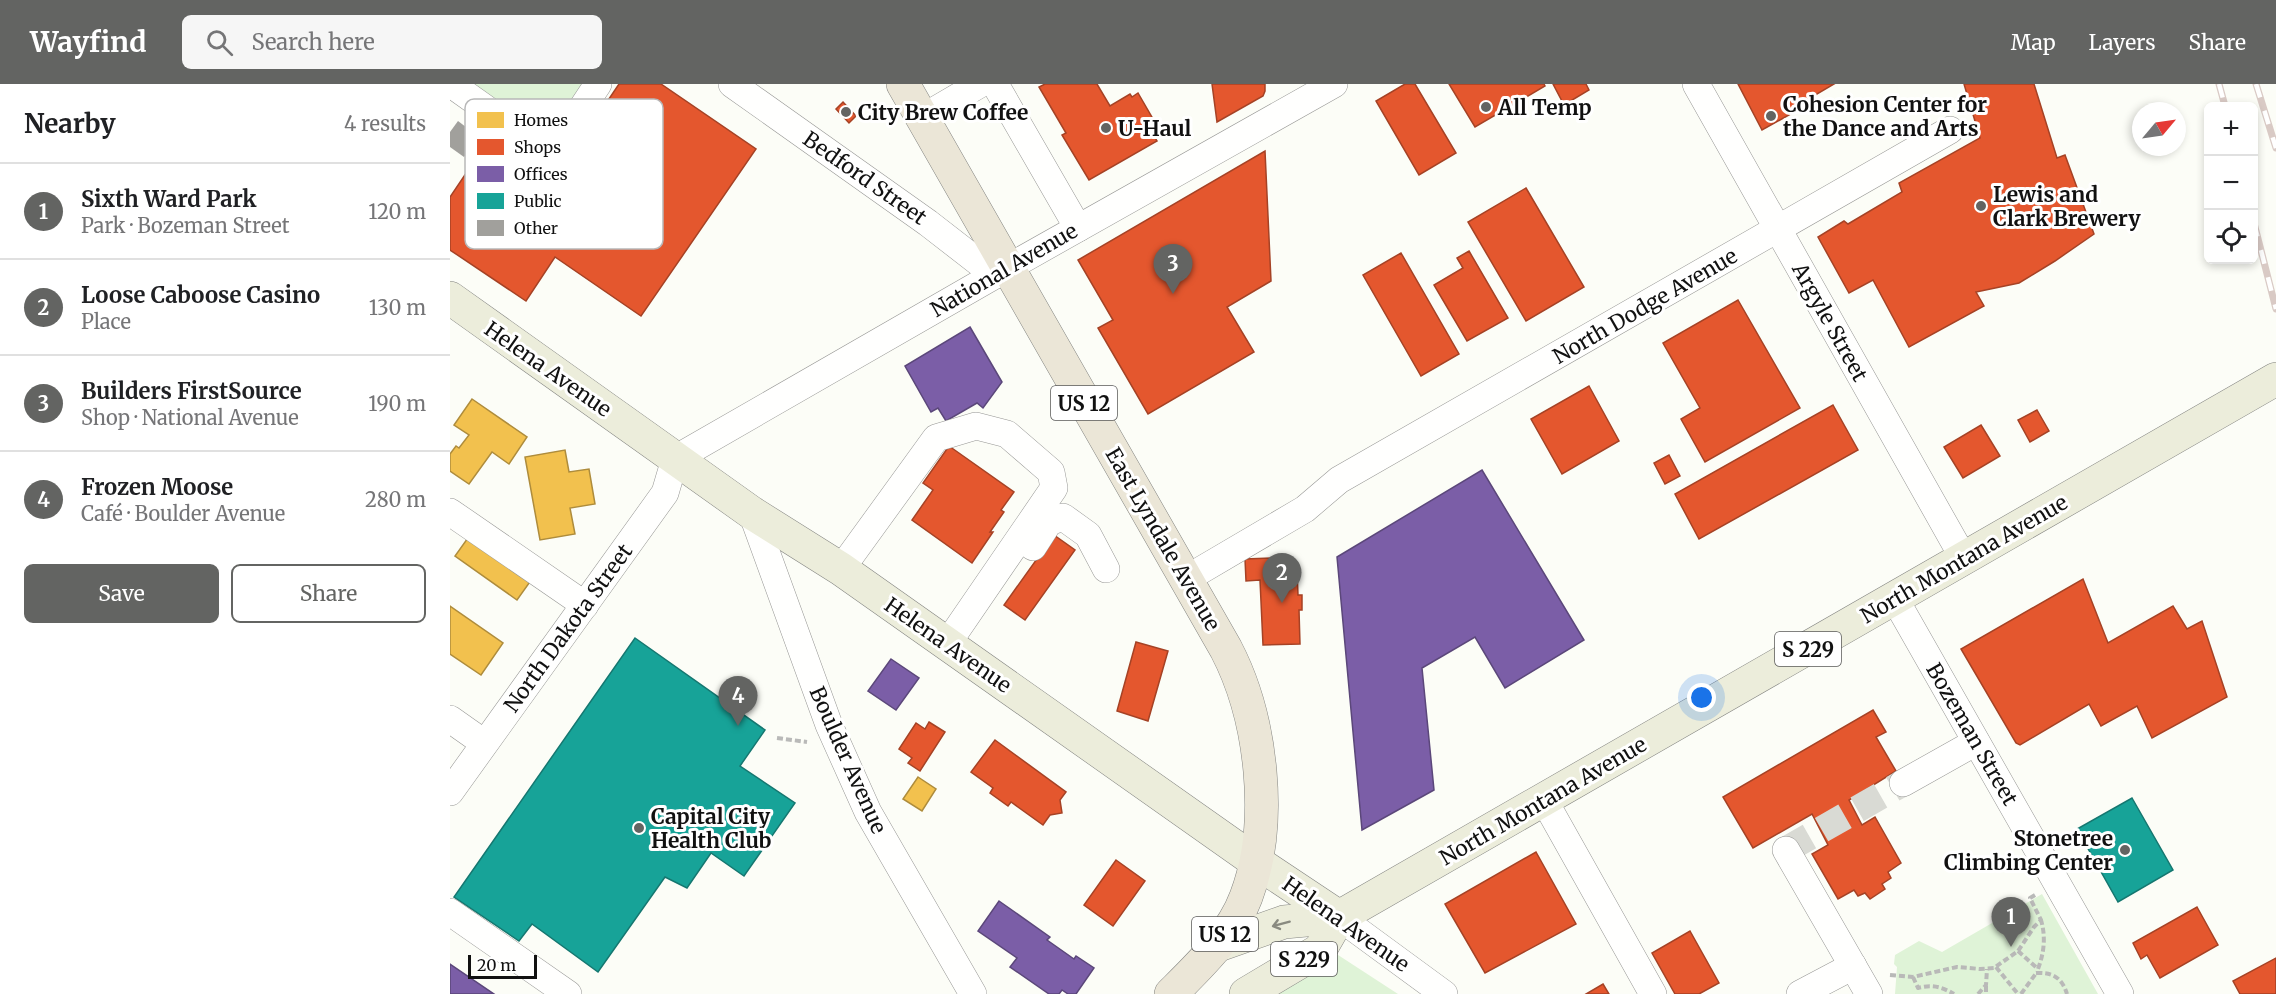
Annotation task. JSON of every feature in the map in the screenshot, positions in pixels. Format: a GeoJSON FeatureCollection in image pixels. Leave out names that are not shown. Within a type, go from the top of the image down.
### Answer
{"type":"FeatureCollection","features":[{"type":"Feature","properties":{"kind":"highway","name":"East Lyndale Avenue"},"geometry":{"type":"LineString","coordinates":[[903,84],[1001,272],[1186,579],[1238,672],[1250,708],[1258,766],[1260,841],[1255,861]]}},
{"type":"Feature","properties":{"kind":"highway","name":"North Montana Avenue"},"geometry":{"type":"LineString","coordinates":[[1172,994],[1216,946],[1236,918],[1246,897],[1255,861]]}},
{"type":"Feature","properties":{"kind":"main road","name":"Helena Avenue"},"geometry":{"type":"LineString","coordinates":[[450,298],[752,513],[841,569],[1255,861],[1339,916]]}},
{"type":"Feature","properties":{"kind":"main road","name":"North Montana Avenue"},"geometry":{"type":"LineString","coordinates":[[1216,946],[1284,922],[1339,916],[2276,379]]}},
{"type":"Feature","properties":{"kind":"main road","name":"S 229"},"geometry":{"type":"LineString","coordinates":[[1246,994],[1320,950],[1339,916]]}},
{"type":"Feature","properties":{"kind":"street"},"geometry":{"type":"LineString","coordinates":[[451,84],[472,99]]}},
{"type":"Feature","properties":{"kind":"street"},"geometry":{"type":"LineString","coordinates":[[588,99],[598,84]]}},
{"type":"Feature","properties":{"kind":"street","name":"Bedford Street"},"geometry":{"type":"LineString","coordinates":[[732,84],[1001,272]]}},
{"type":"Feature","properties":{"kind":"street"},"geometry":{"type":"LineString","coordinates":[[922,118],[980,84]]}},
{"type":"Feature","properties":{"kind":"street"},"geometry":{"type":"LineString","coordinates":[[996,84],[1077,228]]}},
{"type":"Feature","properties":{"kind":"street","name":"National Avenue"},"geometry":{"type":"LineString","coordinates":[[675,459],[1077,228],[1334,84]]}},
{"type":"Feature","properties":{"kind":"street","name":"Argyle Street"},"geometry":{"type":"LineString","coordinates":[[1696,84],[1964,559]]}},
{"type":"Feature","properties":{"kind":"street","name":"North Dodge Avenue"},"geometry":{"type":"LineString","coordinates":[[1186,579],[1305,509],[1340,480],[1950,130]]}},
{"type":"Feature","properties":{"kind":"street"},"geometry":{"type":"LineString","coordinates":[[841,569],[936,438],[976,426],[1007,434],[1051,472],[1054,488],[947,644]]}},
{"type":"Feature","properties":{"kind":"street","name":"North Dakota Street"},"geometry":{"type":"LineString","coordinates":[[450,792],[665,493],[675,459]]}},
{"type":"Feature","properties":{"kind":"street"},"geometry":{"type":"LineString","coordinates":[[450,512],[585,605]]}},
{"type":"Feature","properties":{"kind":"street","name":"Boulder Avenue"},"geometry":{"type":"LineString","coordinates":[[752,513],[829,725],[868,812],[973,994]]}},
{"type":"Feature","properties":{"kind":"street"},"geometry":{"type":"LineString","coordinates":[[976,602],[1000,595],[1049,522],[1063,518],[1088,535],[1106,568]]}},
{"type":"Feature","properties":{"kind":"street","name":"Bozeman Street"},"geometry":{"type":"LineString","coordinates":[[1895,599],[2120,994]]}},
{"type":"Feature","properties":{"kind":"street"},"geometry":{"type":"LineString","coordinates":[[450,719],[484,743]]}},
{"type":"Feature","properties":{"kind":"street"},"geometry":{"type":"LineString","coordinates":[[1904,783],[1976,742]]}},
{"type":"Feature","properties":{"kind":"street"},"geometry":{"type":"LineString","coordinates":[[1544,800],[1653,994]]}},
{"type":"Feature","properties":{"kind":"street"},"geometry":{"type":"LineString","coordinates":[[1786,850],[1869,994]]}},
{"type":"Feature","properties":{"kind":"street"},"geometry":{"type":"LineString","coordinates":[[450,912],[568,994]]}},
{"type":"Feature","properties":{"kind":"street","name":"Helena Avenue"},"geometry":{"type":"LineString","coordinates":[[1339,916],[1435,990]]}},
{"type":"Feature","properties":{"kind":"street"},"geometry":{"type":"LineString","coordinates":[[1800,994],[1853,966]]}},
{"type":"Feature","properties":{"kind":"path"},"geometry":{"type":"LineString","coordinates":[[777,738],[807,742]]}},
{"type":"Feature","properties":{"kind":"path"},"geometry":{"type":"LineString","coordinates":[[1996,967],[2019,994],[2037,971],[2044,940],[2041,920],[2030,898],[2035,895]]}},
{"type":"Feature","properties":{"kind":"path"},"geometry":{"type":"LineString","coordinates":[[1890,975],[1913,977],[1957,967],[1987,969],[1996,967],[2018,951],[2041,920]]}},
{"type":"Feature","properties":{"kind":"path"},"geometry":{"type":"LineString","coordinates":[[2018,951],[2037,971],[2047,972],[2059,978],[2067,994]]}},
{"type":"Feature","properties":{"kind":"path"},"geometry":{"type":"LineString","coordinates":[[1986,994],[1987,969]]}},
{"type":"Feature","properties":{"kind":"path"},"geometry":{"type":"LineString","coordinates":[[1913,977],[1918,988],[1930,985],[1939,986],[1953,994]]}},
{"type":"Feature","properties":{"kind":"path"},"geometry":{"type":"LineString","coordinates":[[1978,994],[1986,985]]}},
{"type":"Feature","properties":{"kind":"green space"},"geometry":{"type":"Polygon","coordinates":[[[461,84],[592,84],[582,99],[482,99],[461,84]]]}},
{"type":"Feature","properties":{"kind":"green space"},"geometry":{"type":"Polygon","coordinates":[[[2042,894],[2098,994],[1895,994],[1897,967],[1894,964],[1895,955],[1919,941],[1942,952],[2042,894]]]}},
{"type":"Feature","properties":{"kind":"green space"},"geometry":{"type":"Polygon","coordinates":[[[1335,953],[1398,994],[1264,994],[1335,953]]]}},
{"type":"Feature","properties":{"kind":"building: Homes"},"geometry":{"type":"Polygon","coordinates":[[[472,399],[527,437],[509,464],[492,452],[469,484],[450,471],[450,454],[456,446],[459,448],[469,435],[454,425],[472,399]]]}},
{"type":"Feature","properties":{"kind":"building: Homes"},"geometry":{"type":"Polygon","coordinates":[[[565,450],[569,472],[589,469],[595,504],[570,508],[575,534],[540,540],[525,457],[565,450]]]}},
{"type":"Feature","properties":{"kind":"building: Homes"},"geometry":{"type":"Polygon","coordinates":[[[470,535],[532,579],[517,600],[455,556],[470,535]]]}},
{"type":"Feature","properties":{"kind":"building: Homes"},"geometry":{"type":"Polygon","coordinates":[[[450,606],[503,643],[481,675],[450,654],[450,606]]]}},
{"type":"Feature","properties":{"kind":"building: Homes"},"geometry":{"type":"Polygon","coordinates":[[[918,777],[936,789],[922,811],[903,799],[918,777]]]}},
{"type":"Feature","properties":{"kind":"building: Shops"},"geometry":{"type":"Polygon","coordinates":[[[619,84],[661,84],[756,149],[641,316],[555,257],[526,301],[450,250],[450,197],[465,175],[465,249],[663,249],[663,99],[609,99],[619,84]]]}},
{"type":"Feature","properties":{"kind":"building: Shops","name":"U-Haul"},"geometry":{"type":"Polygon","coordinates":[[[1045,84],[1097,84],[1110,106],[1130,94],[1132,97],[1138,93],[1153,119],[1146,122],[1157,141],[1089,180],[1062,135],[1066,133],[1039,87],[1045,84]]]}},
{"type":"Feature","properties":{"kind":"building: Shops"},"geometry":{"type":"Polygon","coordinates":[[[1212,84],[1265,84],[1265,91],[1263,96],[1217,122],[1212,84]]]}},
{"type":"Feature","properties":{"kind":"building: Shops"},"geometry":{"type":"Polygon","coordinates":[[[1405,84],[1415,84],[1456,153],[1419,175],[1376,101],[1405,84]]]}},
{"type":"Feature","properties":{"kind":"building: Shops","name":"All Temp"},"geometry":{"type":"Polygon","coordinates":[[[1449,84],[1544,84],[1545,86],[1475,127],[1449,84]]]}},
{"type":"Feature","properties":{"kind":"building: Shops"},"geometry":{"type":"Polygon","coordinates":[[[1553,84],[1586,84],[1589,90],[1564,105],[1553,84]]]}},
{"type":"Feature","properties":{"kind":"building: Shops","name":"Cohesion Center for the Dance and Arts"},"geometry":{"type":"Polygon","coordinates":[[[1738,84],[1834,84],[1810,98],[1812,102],[1762,130],[1738,84]]]}},
{"type":"Feature","properties":{"kind":"building: Shops","name":"Lewis and Clark Brewery"},"geometry":{"type":"Polygon","coordinates":[[[1964,84],[2034,84],[2057,158],[2065,155],[2094,234],[2019,283],[1976,292],[1984,306],[1909,347],[1873,280],[1849,293],[1818,237],[1844,221],[1848,224],[1902,192],[1899,183],[1980,138],[1964,84]]]}},
{"type":"Feature","properties":{"kind":"building: Shops","name":"City Brew Coffee"},"geometry":{"type":"Polygon","coordinates":[[[843,102],[856,116],[849,123],[836,109],[843,102]]]}},
{"type":"Feature","properties":{"kind":"building: Shops"},"geometry":{"type":"Polygon","coordinates":[[[1265,151],[1271,281],[1227,307],[1254,352],[1148,414],[1098,328],[1113,320],[1078,260],[1265,151]]]}},
{"type":"Feature","properties":{"kind":"building: Shops"},"geometry":{"type":"Polygon","coordinates":[[[1526,188],[1584,287],[1526,321],[1468,222],[1526,188]]]}},
{"type":"Feature","properties":{"kind":"building: Shops"},"geometry":{"type":"Polygon","coordinates":[[[1469,251],[1508,318],[1467,341],[1434,285],[1463,268],[1457,258],[1469,251]]]}},
{"type":"Feature","properties":{"kind":"building: Shops"},"geometry":{"type":"Polygon","coordinates":[[[1401,253],[1459,354],[1421,376],[1363,275],[1401,253]]]}},
{"type":"Feature","properties":{"kind":"building: Shops"},"geometry":{"type":"Polygon","coordinates":[[[1738,300],[1800,408],[1705,462],[1681,419],[1700,408],[1663,343],[1738,300]]]}},
{"type":"Feature","properties":{"kind":"building: Shops"},"geometry":{"type":"Polygon","coordinates":[[[1589,386],[1619,441],[1562,474],[1531,419],[1589,386]]]}},
{"type":"Feature","properties":{"kind":"building: Shops"},"geometry":{"type":"Polygon","coordinates":[[[1833,405],[1858,450],[1699,539],[1675,494],[1833,405]]]}},
{"type":"Feature","properties":{"kind":"building: Shops"},"geometry":{"type":"Polygon","coordinates":[[[2037,410],[2049,431],[2030,442],[2018,420],[2037,410]]]}},
{"type":"Feature","properties":{"kind":"building: Shops"},"geometry":{"type":"Polygon","coordinates":[[[1981,425],[2000,456],[1963,478],[1944,447],[1981,425]]]}},
{"type":"Feature","properties":{"kind":"building: Shops"},"geometry":{"type":"Polygon","coordinates":[[[949,446],[1014,492],[1001,510],[1004,512],[990,532],[993,532],[972,563],[912,520],[933,490],[923,483],[949,446]]]}},
{"type":"Feature","properties":{"kind":"building: Shops"},"geometry":{"type":"Polygon","coordinates":[[[1669,455],[1680,476],[1665,484],[1654,463],[1669,455]]]}},
{"type":"Feature","properties":{"kind":"building: Shops"},"geometry":{"type":"Polygon","coordinates":[[[1054,535],[1075,550],[1025,620],[1004,605],[1054,535]]]}},
{"type":"Feature","properties":{"kind":"building: Shops"},"geometry":{"type":"Polygon","coordinates":[[[1271,558],[1272,572],[1297,571],[1298,595],[1302,595],[1302,610],[1299,610],[1300,644],[1263,645],[1260,580],[1246,581],[1245,559],[1271,558]]]}},
{"type":"Feature","properties":{"kind":"building: Shops"},"geometry":{"type":"Polygon","coordinates":[[[2083,579],[2108,643],[2173,606],[2187,629],[2202,621],[2227,697],[2152,738],[2137,706],[2101,726],[2089,704],[2020,745],[2016,743],[1961,649],[2083,579]]]}},
{"type":"Feature","properties":{"kind":"building: Shops"},"geometry":{"type":"Polygon","coordinates":[[[1136,642],[1168,651],[1148,721],[1117,711],[1136,642]]]}},
{"type":"Feature","properties":{"kind":"building: Shops"},"geometry":{"type":"Polygon","coordinates":[[[1873,710],[1886,732],[1876,737],[1896,771],[1849,800],[1862,825],[1875,817],[1901,863],[1888,872],[1891,878],[1882,884],[1885,889],[1870,899],[1865,893],[1858,896],[1854,890],[1838,899],[1812,854],[1828,845],[1812,814],[1753,848],[1723,797],[1873,710]]]}},
{"type":"Feature","properties":{"kind":"building: Shops"},"geometry":{"type":"Polygon","coordinates":[[[929,722],[945,732],[920,771],[908,763],[912,758],[899,749],[916,723],[925,729],[929,722]]]}},
{"type":"Feature","properties":{"kind":"building: Shops"},"geometry":{"type":"Polygon","coordinates":[[[995,740],[1066,792],[1060,800],[1062,813],[1050,815],[1043,825],[1011,802],[1008,806],[990,793],[993,788],[971,772],[995,740]]]}},
{"type":"Feature","properties":{"kind":"building: Shops"},"geometry":{"type":"Polygon","coordinates":[[[1536,852],[1576,924],[1485,973],[1445,904],[1536,852]]]}},
{"type":"Feature","properties":{"kind":"building: Shops"},"geometry":{"type":"Polygon","coordinates":[[[1116,860],[1145,881],[1113,926],[1084,905],[1116,860]]]}},
{"type":"Feature","properties":{"kind":"building: Shops"},"geometry":{"type":"Polygon","coordinates":[[[2197,907],[2218,945],[2160,978],[2147,955],[2141,959],[2133,943],[2197,907]]]}},
{"type":"Feature","properties":{"kind":"building: Shops"},"geometry":{"type":"Polygon","coordinates":[[[1690,931],[1719,983],[1699,994],[1675,994],[1652,953],[1690,931]]]}},
{"type":"Feature","properties":{"kind":"building: Shops"},"geometry":{"type":"Polygon","coordinates":[[[2276,958],[2276,994],[2240,994],[2233,981],[2276,958]]]}},
{"type":"Feature","properties":{"kind":"building: Shops"},"geometry":{"type":"Polygon","coordinates":[[[1603,984],[1609,994],[1586,994],[1603,984]]]}},
{"type":"Feature","properties":{"kind":"building: Offices"},"geometry":{"type":"Polygon","coordinates":[[[970,327],[1002,382],[983,408],[977,403],[946,421],[938,408],[931,412],[905,366],[970,327]]]}},
{"type":"Feature","properties":{"kind":"building: Offices"},"geometry":{"type":"Polygon","coordinates":[[[1482,470],[1584,640],[1505,688],[1475,637],[1422,668],[1434,790],[1362,830],[1337,557],[1482,470]]]}},
{"type":"Feature","properties":{"kind":"building: Offices"},"geometry":{"type":"Polygon","coordinates":[[[891,659],[919,678],[896,710],[868,691],[891,659]]]}},
{"type":"Feature","properties":{"kind":"building: Offices"},"geometry":{"type":"Polygon","coordinates":[[[999,901],[1050,937],[1047,940],[1074,959],[1076,956],[1094,968],[1076,994],[1068,994],[1062,990],[1059,994],[1049,994],[1010,967],[1017,958],[978,931],[999,901]]]}},
{"type":"Feature","properties":{"kind":"building: Offices"},"geometry":{"type":"Polygon","coordinates":[[[450,964],[494,994],[450,994],[450,964]]]}},
{"type":"Feature","properties":{"kind":"building: Public","name":"Capital City Health Club"},"geometry":{"type":"Polygon","coordinates":[[[635,638],[765,730],[740,766],[795,803],[744,876],[711,853],[687,888],[665,877],[598,972],[532,924],[519,941],[454,897],[635,638]]]}},
{"type":"Feature","properties":{"kind":"building: Public","name":"Stonetree Climbing Center"},"geometry":{"type":"Polygon","coordinates":[[[2132,798],[2173,870],[2118,902],[2077,829],[2132,798]]]}},
{"type":"Feature","properties":{"kind":"building: Other"},"geometry":{"type":"Polygon","coordinates":[[[458,121],[465,126],[464,157],[450,147],[450,132],[458,121]]]}},
{"type":"Feature","properties":{"kind":"tunnel"},"geometry":{"type":"LineString","coordinates":[[1786,850],[1903,783]]}},
{"type":"Feature","properties":{"kind":"railway"},"geometry":{"type":"LineString","coordinates":[[2219,84],[2224,102]]}},
{"type":"Feature","properties":{"kind":"railway"},"geometry":{"type":"LineString","coordinates":[[2256,84],[2276,148]]}},
{"type":"Feature","properties":{"kind":"railway"},"geometry":{"type":"LineString","coordinates":[[2258,239],[2276,309]]}},
{"type":"Feature","properties":{"kind":"place","name":"All Temp"},"geometry":{"type":"Point","coordinates":[1486,107]}},
{"type":"Feature","properties":{"kind":"place","name":"City Brew Coffee"},"geometry":{"type":"Point","coordinates":[846,112]}},
{"type":"Feature","properties":{"kind":"place","name":"Cohesion Center for the Dance and Arts"},"geometry":{"type":"Point","coordinates":[1771,116]}},
{"type":"Feature","properties":{"kind":"place","name":"U-Haul"},"geometry":{"type":"Point","coordinates":[1106,128]}},
{"type":"Feature","properties":{"kind":"place","name":"Lewis and Clark Brewery"},"geometry":{"type":"Point","coordinates":[1981,206]}},
{"type":"Feature","properties":{"kind":"place","name":"Builders FirstSource"},"geometry":{"type":"Point","coordinates":[1173,294]}},
{"type":"Feature","properties":{"kind":"place","name":"Loose Caboose Casino"},"geometry":{"type":"Point","coordinates":[1282,603]}},
{"type":"Feature","properties":{"kind":"place","name":"Frozen Moose"},"geometry":{"type":"Point","coordinates":[738,726]}},
{"type":"Feature","properties":{"kind":"place","name":"Capital City Health Club"},"geometry":{"type":"Point","coordinates":[639,828]}},
{"type":"Feature","properties":{"kind":"place","name":"Stonetree Climbing Center"},"geometry":{"type":"Point","coordinates":[2125,850]}},
{"type":"Feature","properties":{"kind":"place","name":"Sixth Ward Park"},"geometry":{"type":"Point","coordinates":[2011,947]}}]}
